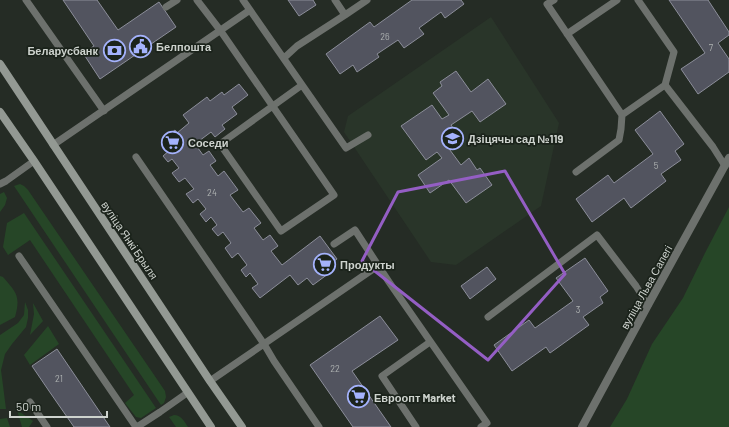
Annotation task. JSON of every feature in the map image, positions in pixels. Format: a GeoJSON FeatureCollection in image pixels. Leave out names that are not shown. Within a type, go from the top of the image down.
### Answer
{"type":"FeatureCollection","features":[{"type":"Feature","properties":{"kind":"main road","name":"вуліца Янкі Брыля"},"geometry":{"type":"LineString","coordinates":[[0,64],[242,427]]}},
{"type":"Feature","properties":{"kind":"main road"},"geometry":{"type":"LineString","coordinates":[[0,112],[211,427]]}},
{"type":"Feature","properties":{"kind":"street","name":"вуліца Льва Сапегі"},"geometry":{"type":"LineString","coordinates":[[582,427],[727,162]]}},
{"type":"Feature","properties":{"kind":"lane"},"geometry":{"type":"LineString","coordinates":[[26,0],[104,111]]}},
{"type":"Feature","properties":{"kind":"lane"},"geometry":{"type":"LineString","coordinates":[[166,7],[177,0]]}},
{"type":"Feature","properties":{"kind":"lane"},"geometry":{"type":"LineString","coordinates":[[197,0],[220,30],[272,106],[334,195],[281,231],[220,144],[272,106],[302,85]]}},
{"type":"Feature","properties":{"kind":"lane"},"geometry":{"type":"LineString","coordinates":[[243,0],[346,148],[368,136]]}},
{"type":"Feature","properties":{"kind":"lane"},"geometry":{"type":"LineString","coordinates":[[335,0],[345,16]]}},
{"type":"Feature","properties":{"kind":"lane"},"geometry":{"type":"LineString","coordinates":[[284,58],[297,46],[345,16],[367,0]]}},
{"type":"Feature","properties":{"kind":"lane"},"geometry":{"type":"LineString","coordinates":[[554,0],[547,4],[622,115],[619,140],[576,172]]}},
{"type":"Feature","properties":{"kind":"lane"},"geometry":{"type":"LineString","coordinates":[[567,34],[617,0]]}},
{"type":"Feature","properties":{"kind":"lane"},"geometry":{"type":"LineString","coordinates":[[622,115],[665,85],[674,52],[638,0]]}},
{"type":"Feature","properties":{"kind":"lane"},"geometry":{"type":"LineString","coordinates":[[53,145],[250,10]]}},
{"type":"Feature","properties":{"kind":"lane"},"geometry":{"type":"LineString","coordinates":[[665,85],[713,147],[727,162]]}},
{"type":"Feature","properties":{"kind":"lane"},"geometry":{"type":"LineString","coordinates":[[136,157],[319,427]]}},
{"type":"Feature","properties":{"kind":"lane"},"geometry":{"type":"LineString","coordinates":[[0,184],[34,161]]}},
{"type":"Feature","properties":{"kind":"lane"},"geometry":{"type":"LineString","coordinates":[[334,244],[355,230],[430,342],[487,423],[481,427]]}},
{"type":"Feature","properties":{"kind":"lane"},"geometry":{"type":"LineString","coordinates":[[488,317],[597,235],[636,286],[648,305]]}},
{"type":"Feature","properties":{"kind":"lane"},"geometry":{"type":"LineString","coordinates":[[20,256],[136,427],[187,393]]}},
{"type":"Feature","properties":{"kind":"lane"},"geometry":{"type":"LineString","coordinates":[[210,381],[379,265]]}},
{"type":"Feature","properties":{"kind":"lane"},"geometry":{"type":"LineString","coordinates":[[416,427],[382,376],[430,342]]}},
{"type":"Feature","properties":{"kind":"lane"},"geometry":{"type":"LineString","coordinates":[[30,402],[47,427]]}},
{"type":"Feature","properties":{"kind":"highlighted area"},"geometry":{"type":"Polygon","coordinates":[[[505,171],[565,274],[488,360],[362,261],[398,192],[505,171]]]}},
{"type":"Feature","properties":{"kind":"shaded area","name":"Дзіцячы сад №119"},"geometry":{"type":"Polygon","coordinates":[[[491,17],[559,123],[541,206],[456,265],[431,262],[344,132],[348,116],[491,17]]]}},
{"type":"Feature","properties":{"kind":"green space"},"geometry":{"type":"Polygon","coordinates":[[[20,184],[28,190],[165,391],[166,397],[164,403],[161,405],[14,186],[20,184]]]}},
{"type":"Feature","properties":{"kind":"green space"},"geometry":{"type":"Polygon","coordinates":[[[4,192],[7,198],[5,205],[0,212],[0,194],[4,192]]]}},
{"type":"Feature","properties":{"kind":"green space"},"geometry":{"type":"Polygon","coordinates":[[[729,207],[729,427],[610,427],[627,399],[652,344],[683,298],[729,207]]]}},
{"type":"Feature","properties":{"kind":"green space"},"geometry":{"type":"Polygon","coordinates":[[[24,213],[156,408],[141,418],[136,417],[125,403],[134,395],[30,240],[8,255],[3,247],[7,223],[24,213]]]}},
{"type":"Feature","properties":{"kind":"green space"},"geometry":{"type":"Polygon","coordinates":[[[0,276],[3,277],[16,295],[17,310],[15,317],[0,325],[0,276]]]}},
{"type":"Feature","properties":{"kind":"green space"},"geometry":{"type":"Polygon","coordinates":[[[25,302],[28,310],[26,327],[5,354],[1,370],[6,409],[0,409],[0,335],[18,323],[24,315],[25,302]]]}},
{"type":"Feature","properties":{"kind":"green space"},"geometry":{"type":"Polygon","coordinates":[[[33,303],[43,321],[30,335],[34,314],[33,303]]]}},
{"type":"Feature","properties":{"kind":"green space"},"geometry":{"type":"Polygon","coordinates":[[[48,326],[59,344],[30,365],[24,355],[48,326]]]}},
{"type":"Feature","properties":{"kind":"green space"},"geometry":{"type":"Polygon","coordinates":[[[17,410],[33,421],[29,427],[22,427],[17,410]]]}},
{"type":"Feature","properties":{"kind":"green space"},"geometry":{"type":"Polygon","coordinates":[[[174,415],[180,417],[188,427],[176,427],[169,417],[174,415]]]}},
{"type":"Feature","properties":{"kind":"green space"},"geometry":{"type":"Polygon","coordinates":[[[7,418],[10,427],[0,427],[0,419],[7,418]]]}},
{"type":"Feature","properties":{"kind":"building"},"geometry":{"type":"Polygon","coordinates":[[[63,0],[97,0],[118,30],[159,2],[176,27],[100,79],[83,53],[94,46],[63,0]]]}},
{"type":"Feature","properties":{"kind":"building"},"geometry":{"type":"Polygon","coordinates":[[[288,0],[313,0],[316,5],[299,16],[288,0]]]}},
{"type":"Feature","properties":{"kind":"building"},"geometry":{"type":"Polygon","coordinates":[[[412,0],[461,0],[464,4],[445,18],[441,12],[419,28],[424,34],[404,48],[398,40],[377,54],[379,57],[357,72],[353,65],[340,74],[326,54],[370,22],[374,27],[412,0]]]}},
{"type":"Feature","properties":{"kind":"building"},"geometry":{"type":"Polygon","coordinates":[[[669,0],[708,0],[729,32],[729,35],[718,43],[729,59],[729,72],[698,94],[681,69],[705,53],[669,0]]]}},
{"type":"Feature","properties":{"kind":"building"},"geometry":{"type":"Polygon","coordinates":[[[456,71],[471,92],[488,79],[506,104],[480,122],[472,111],[451,125],[459,137],[447,146],[461,165],[469,158],[477,170],[480,168],[492,185],[466,203],[449,180],[430,193],[418,175],[442,158],[437,152],[426,160],[401,126],[432,105],[442,119],[449,115],[433,93],[442,86],[440,82],[456,71]]]}},
{"type":"Feature","properties":{"kind":"building"},"geometry":{"type":"Polygon","coordinates":[[[239,84],[248,95],[232,107],[237,114],[222,125],[225,129],[215,137],[211,132],[195,144],[203,155],[209,151],[216,161],[210,165],[218,176],[224,171],[238,190],[230,195],[243,212],[249,208],[261,223],[254,228],[263,240],[270,235],[278,246],[271,251],[282,265],[320,236],[337,259],[324,268],[328,274],[313,285],[307,278],[298,285],[290,275],[260,298],[252,288],[258,284],[250,273],[246,277],[241,270],[247,265],[238,253],[232,258],[225,248],[231,243],[223,232],[218,236],[212,229],[217,225],[211,217],[206,222],[200,214],[206,209],[198,199],[193,203],[186,194],[194,189],[185,178],[179,182],[172,173],[179,168],[172,159],[168,162],[163,156],[170,150],[162,140],[175,130],[177,133],[189,123],[183,115],[207,97],[210,101],[222,92],[224,95],[239,84]]]}},
{"type":"Feature","properties":{"kind":"building"},"geometry":{"type":"Polygon","coordinates":[[[660,111],[684,144],[675,151],[681,160],[661,174],[666,181],[631,208],[624,198],[592,222],[576,199],[608,175],[614,183],[653,154],[635,130],[660,111]]]}},
{"type":"Feature","properties":{"kind":"building"},"geometry":{"type":"Polygon","coordinates":[[[585,258],[608,291],[600,297],[603,303],[583,317],[589,325],[550,353],[546,347],[512,371],[494,345],[529,320],[535,328],[573,301],[556,278],[585,258]]]}},
{"type":"Feature","properties":{"kind":"building"},"geometry":{"type":"Polygon","coordinates":[[[487,267],[496,279],[470,299],[461,286],[487,267]]]}},
{"type":"Feature","properties":{"kind":"building"},"geometry":{"type":"Polygon","coordinates":[[[380,316],[398,340],[352,371],[391,427],[353,427],[310,365],[380,316]]]}},
{"type":"Feature","properties":{"kind":"building"},"geometry":{"type":"Polygon","coordinates":[[[57,349],[110,427],[74,427],[32,366],[57,349]]]}},
{"type":"Feature","properties":{"kind":"place","name":"Белпошта"},"geometry":{"type":"Point","coordinates":[141,46]}},
{"type":"Feature","properties":{"kind":"place","name":"Беларусбанк"},"geometry":{"type":"Point","coordinates":[114,50]}},
{"type":"Feature","properties":{"kind":"place","name":"Дзіцячы сад №119"},"geometry":{"type":"Point","coordinates":[452,138]}},
{"type":"Feature","properties":{"kind":"place","name":"Соседи"},"geometry":{"type":"Point","coordinates":[173,142]}},
{"type":"Feature","properties":{"kind":"place","name":"Продукты"},"geometry":{"type":"Point","coordinates":[324,264]}},
{"type":"Feature","properties":{"kind":"place","name":"Евроопт Market"},"geometry":{"type":"Point","coordinates":[358,397]}}]}
